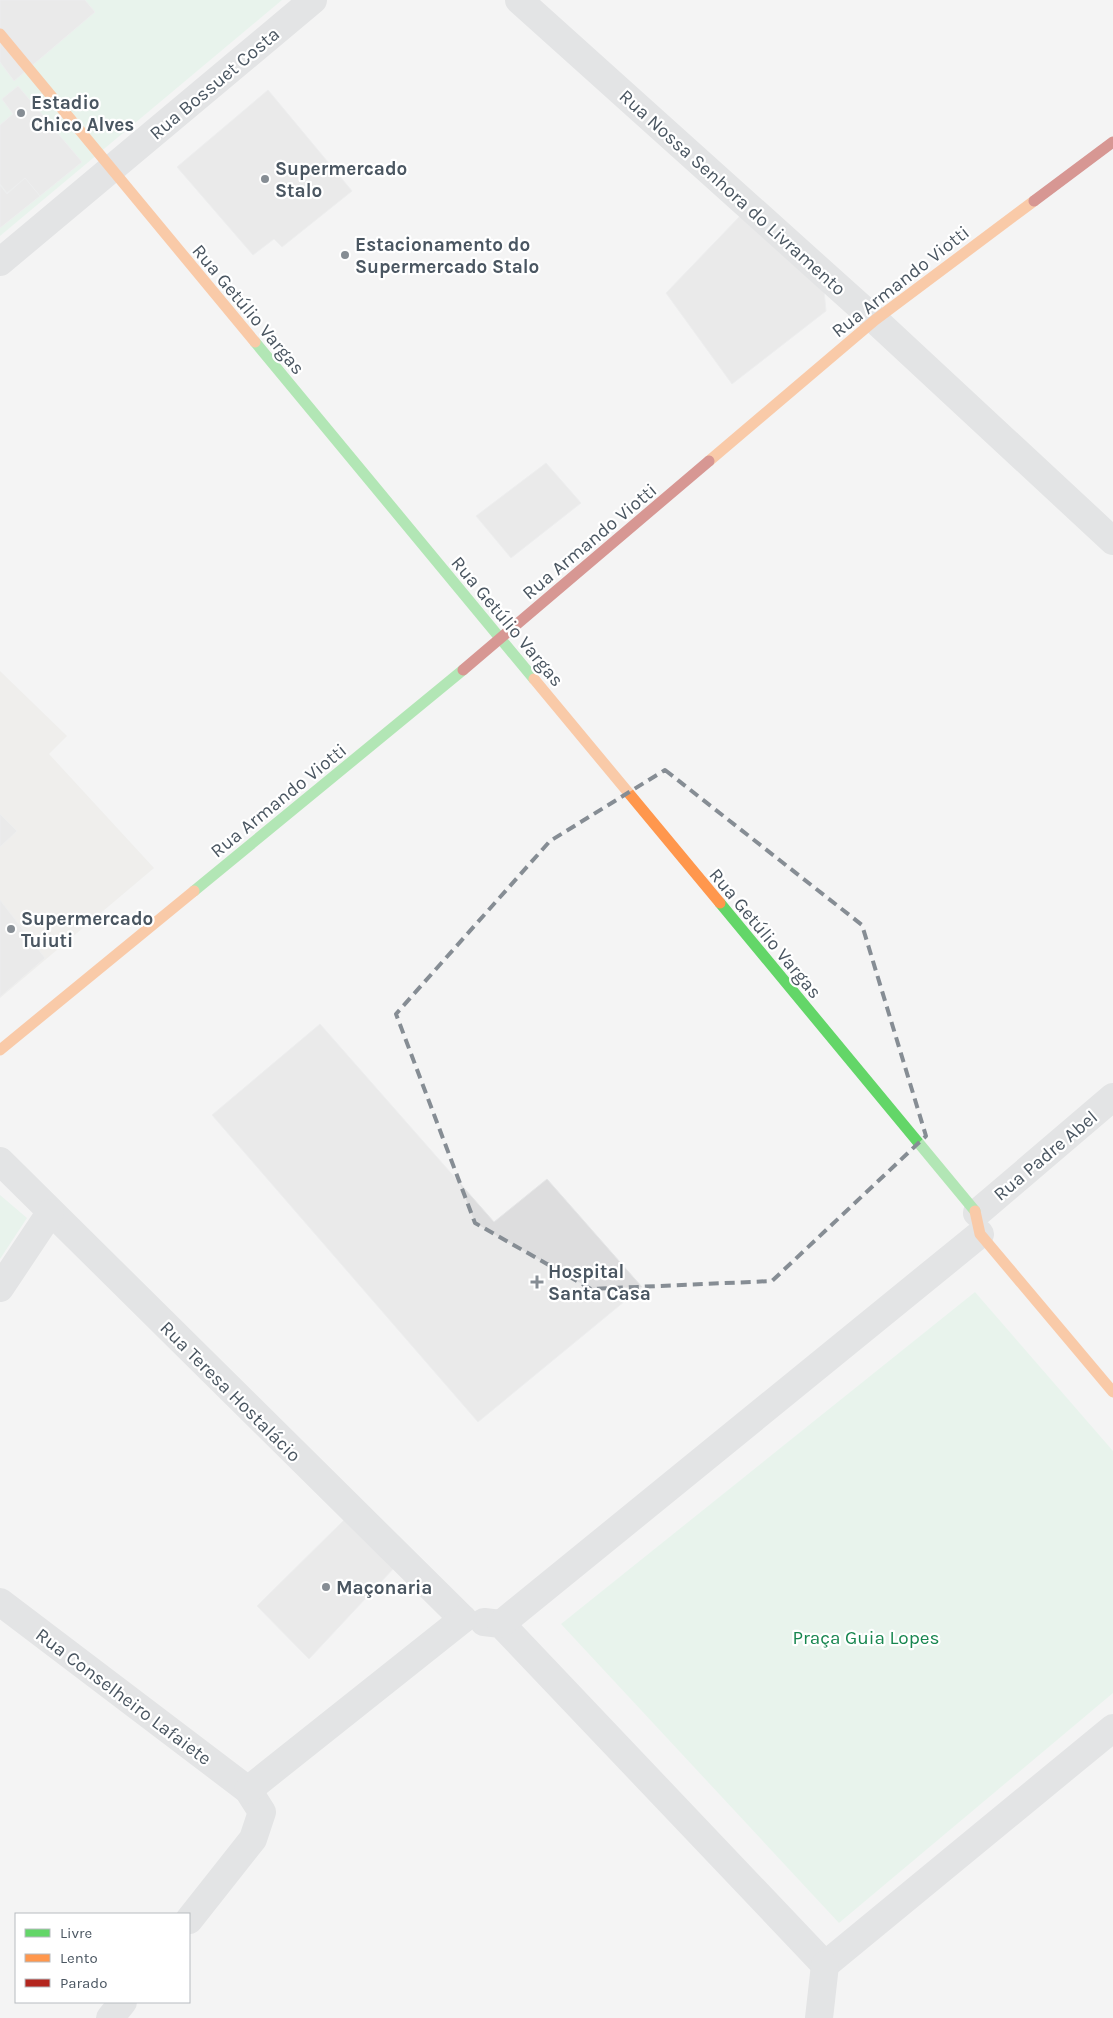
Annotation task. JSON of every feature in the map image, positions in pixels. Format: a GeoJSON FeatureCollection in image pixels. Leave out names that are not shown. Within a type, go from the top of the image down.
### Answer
{"type":"FeatureCollection","features":[{"type":"Feature","properties":{"kind":"street","name":"Rua Bossuet Costa"},"geometry":{"type":"LineString","coordinates":[[0,262],[313,0]]}},
{"type":"Feature","properties":{"kind":"street","name":"Rua Nossa Senhora do Livramento"},"geometry":{"type":"LineString","coordinates":[[519,0],[875,320],[1113,540]]}},
{"type":"Feature","properties":{"kind":"street","name":"Rua Nossa Senhora do Livramento"},"geometry":{"type":"LineString","coordinates":[[532,0],[573,48]]}},
{"type":"Feature","properties":{"kind":"street","name":"Rua Getúlio Vargas"},"geometry":{"type":"LineString","coordinates":[[0,34],[979,1224]]}},
{"type":"Feature","properties":{"kind":"street","name":"Rua Armando Viotti"},"geometry":{"type":"LineString","coordinates":[[0,1050],[500,640],[875,320],[1113,142]]}},
{"type":"Feature","properties":{"kind":"street","name":"Rua Padre Abel"},"geometry":{"type":"LineString","coordinates":[[979,1224],[1113,1097]]}},
{"type":"Feature","properties":{"kind":"street","name":"Rua Teresa Hostalácio"},"geometry":{"type":"LineString","coordinates":[[0,1161],[50,1213],[463,1619]]}},
{"type":"Feature","properties":{"kind":"street"},"geometry":{"type":"LineString","coordinates":[[0,1288],[50,1213]]}},
{"type":"Feature","properties":{"kind":"street"},"geometry":{"type":"LineString","coordinates":[[501,1624],[979,1224],[1113,1392]]}},
{"type":"Feature","properties":{"kind":"street","name":"Rua Conselheiro Lafaiete"},"geometry":{"type":"LineString","coordinates":[[0,1602],[248,1790]]}},
{"type":"Feature","properties":{"kind":"street"},"geometry":{"type":"LineString","coordinates":[[190,1919],[253,1839],[262,1812],[248,1790],[463,1619],[501,1624],[825,1965]]}},
{"type":"Feature","properties":{"kind":"street"},"geometry":{"type":"LineString","coordinates":[[819,2018],[825,1965],[1113,1728]]}},
{"type":"Feature","properties":{"kind":"street"},"geometry":{"type":"LineString","coordinates":[[110,2018],[122,2003]]}},
{"type":"Feature","properties":{"kind":"highlighted area"},"geometry":{"type":"Polygon","coordinates":[[[665,770],[862,925],[926,1136],[772,1281],[591,1289],[475,1223],[396,1014],[550,841],[665,770]]]}},
{"type":"Feature","properties":{"kind":"shaded area"},"geometry":{"type":"Polygon","coordinates":[[[0,671],[67,736],[49,754],[154,868],[0,998],[0,671]]]}},
{"type":"Feature","properties":{"kind":"green space"},"geometry":{"type":"Polygon","coordinates":[[[0,0],[282,0],[0,236],[0,0]]]}},
{"type":"Feature","properties":{"kind":"green space"},"geometry":{"type":"Polygon","coordinates":[[[0,1195],[27,1218],[0,1259],[0,1195]]]}},
{"type":"Feature","properties":{"kind":"green space","name":"Praça Guia Lopes"},"geometry":{"type":"Polygon","coordinates":[[[975,1292],[1113,1451],[1113,1693],[839,1923],[561,1624],[975,1292]]]}},
{"type":"Feature","properties":{"kind":"building"},"geometry":{"type":"Polygon","coordinates":[[[0,0],[85,0],[95,12],[14,81],[0,62],[0,0]]]}},
{"type":"Feature","properties":{"kind":"building","name":"Estadio Chico Alves"},"geometry":{"type":"Polygon","coordinates":[[[18,86],[82,162],[40,196],[25,178],[7,193],[0,184],[0,125],[13,114],[2,99],[18,86]]]}},
{"type":"Feature","properties":{"kind":"building","name":"Supermercado Stalo"},"geometry":{"type":"Polygon","coordinates":[[[268,90],[352,191],[282,247],[274,239],[253,255],[177,167],[268,90]]]}},
{"type":"Feature","properties":{"kind":"building"},"geometry":{"type":"Polygon","coordinates":[[[25,178],[40,196],[0,228],[0,185],[7,194],[25,178]]]}},
{"type":"Feature","properties":{"kind":"building"},"geometry":{"type":"Polygon","coordinates":[[[741,215],[824,290],[826,311],[732,384],[666,293],[741,215]]]}},
{"type":"Feature","properties":{"kind":"building"},"geometry":{"type":"Polygon","coordinates":[[[546,463],[581,503],[511,558],[476,516],[546,463]]]}},
{"type":"Feature","properties":{"kind":"building"},"geometry":{"type":"Polygon","coordinates":[[[0,814],[17,831],[0,847],[0,814]]]}},
{"type":"Feature","properties":{"kind":"building","name":"Supermercado Tuiuti"},"geometry":{"type":"Polygon","coordinates":[[[0,900],[45,958],[0,997],[0,900]]]}},
{"type":"Feature","properties":{"kind":"building"},"geometry":{"type":"Polygon","coordinates":[[[320,1024],[494,1222],[547,1179],[642,1287],[478,1422],[212,1115],[320,1024]]]}},
{"type":"Feature","properties":{"kind":"building","name":"Maçonaria"},"geometry":{"type":"Polygon","coordinates":[[[344,1520],[394,1568],[309,1659],[257,1606],[344,1520]]]}},
{"type":"Feature","properties":{"kind":"traffic: fast"},"geometry":{"type":"LineString","coordinates":[[255,342],[534,679]]}},
{"type":"Feature","properties":{"kind":"traffic: fast"},"geometry":{"type":"LineString","coordinates":[[194,891],[463,670]]}},
{"type":"Feature","properties":{"kind":"traffic: fast"},"geometry":{"type":"LineString","coordinates":[[720,903],[975,1211]]}},
{"type":"Feature","properties":{"kind":"traffic: slow"},"geometry":{"type":"LineString","coordinates":[[0,34],[255,342]]}},
{"type":"Feature","properties":{"kind":"traffic: slow"},"geometry":{"type":"LineString","coordinates":[[709,461],[875,320],[1034,201]]}},
{"type":"Feature","properties":{"kind":"traffic: slow"},"geometry":{"type":"LineString","coordinates":[[534,679],[720,903]]}},
{"type":"Feature","properties":{"kind":"traffic: slow"},"geometry":{"type":"LineString","coordinates":[[0,1050],[194,891]]}},
{"type":"Feature","properties":{"kind":"traffic: slow"},"geometry":{"type":"LineString","coordinates":[[975,1211],[980,1234],[1113,1392]]}},
{"type":"Feature","properties":{"kind":"traffic: jam"},"geometry":{"type":"LineString","coordinates":[[1034,201],[1113,142]]}},
{"type":"Feature","properties":{"kind":"traffic: jam"},"geometry":{"type":"LineString","coordinates":[[463,670],[709,461]]}},
{"type":"Feature","properties":{"kind":"place","name":"Estadio Chico Alves"},"geometry":{"type":"Point","coordinates":[21,113]}},
{"type":"Feature","properties":{"kind":"place","name":"Supermercado Stalo"},"geometry":{"type":"Point","coordinates":[265,179]}},
{"type":"Feature","properties":{"kind":"place","name":"Estacionamento do Supermercado Stalo"},"geometry":{"type":"Point","coordinates":[345,255]}},
{"type":"Feature","properties":{"kind":"place","name":"Supermercado Tuiuti"},"geometry":{"type":"Point","coordinates":[11,929]}},
{"type":"Feature","properties":{"kind":"place","name":"Hospital Santa Casa"},"geometry":{"type":"Point","coordinates":[537,1282]}},
{"type":"Feature","properties":{"kind":"place","name":"Maçonaria"},"geometry":{"type":"Point","coordinates":[326,1587]}}]}
